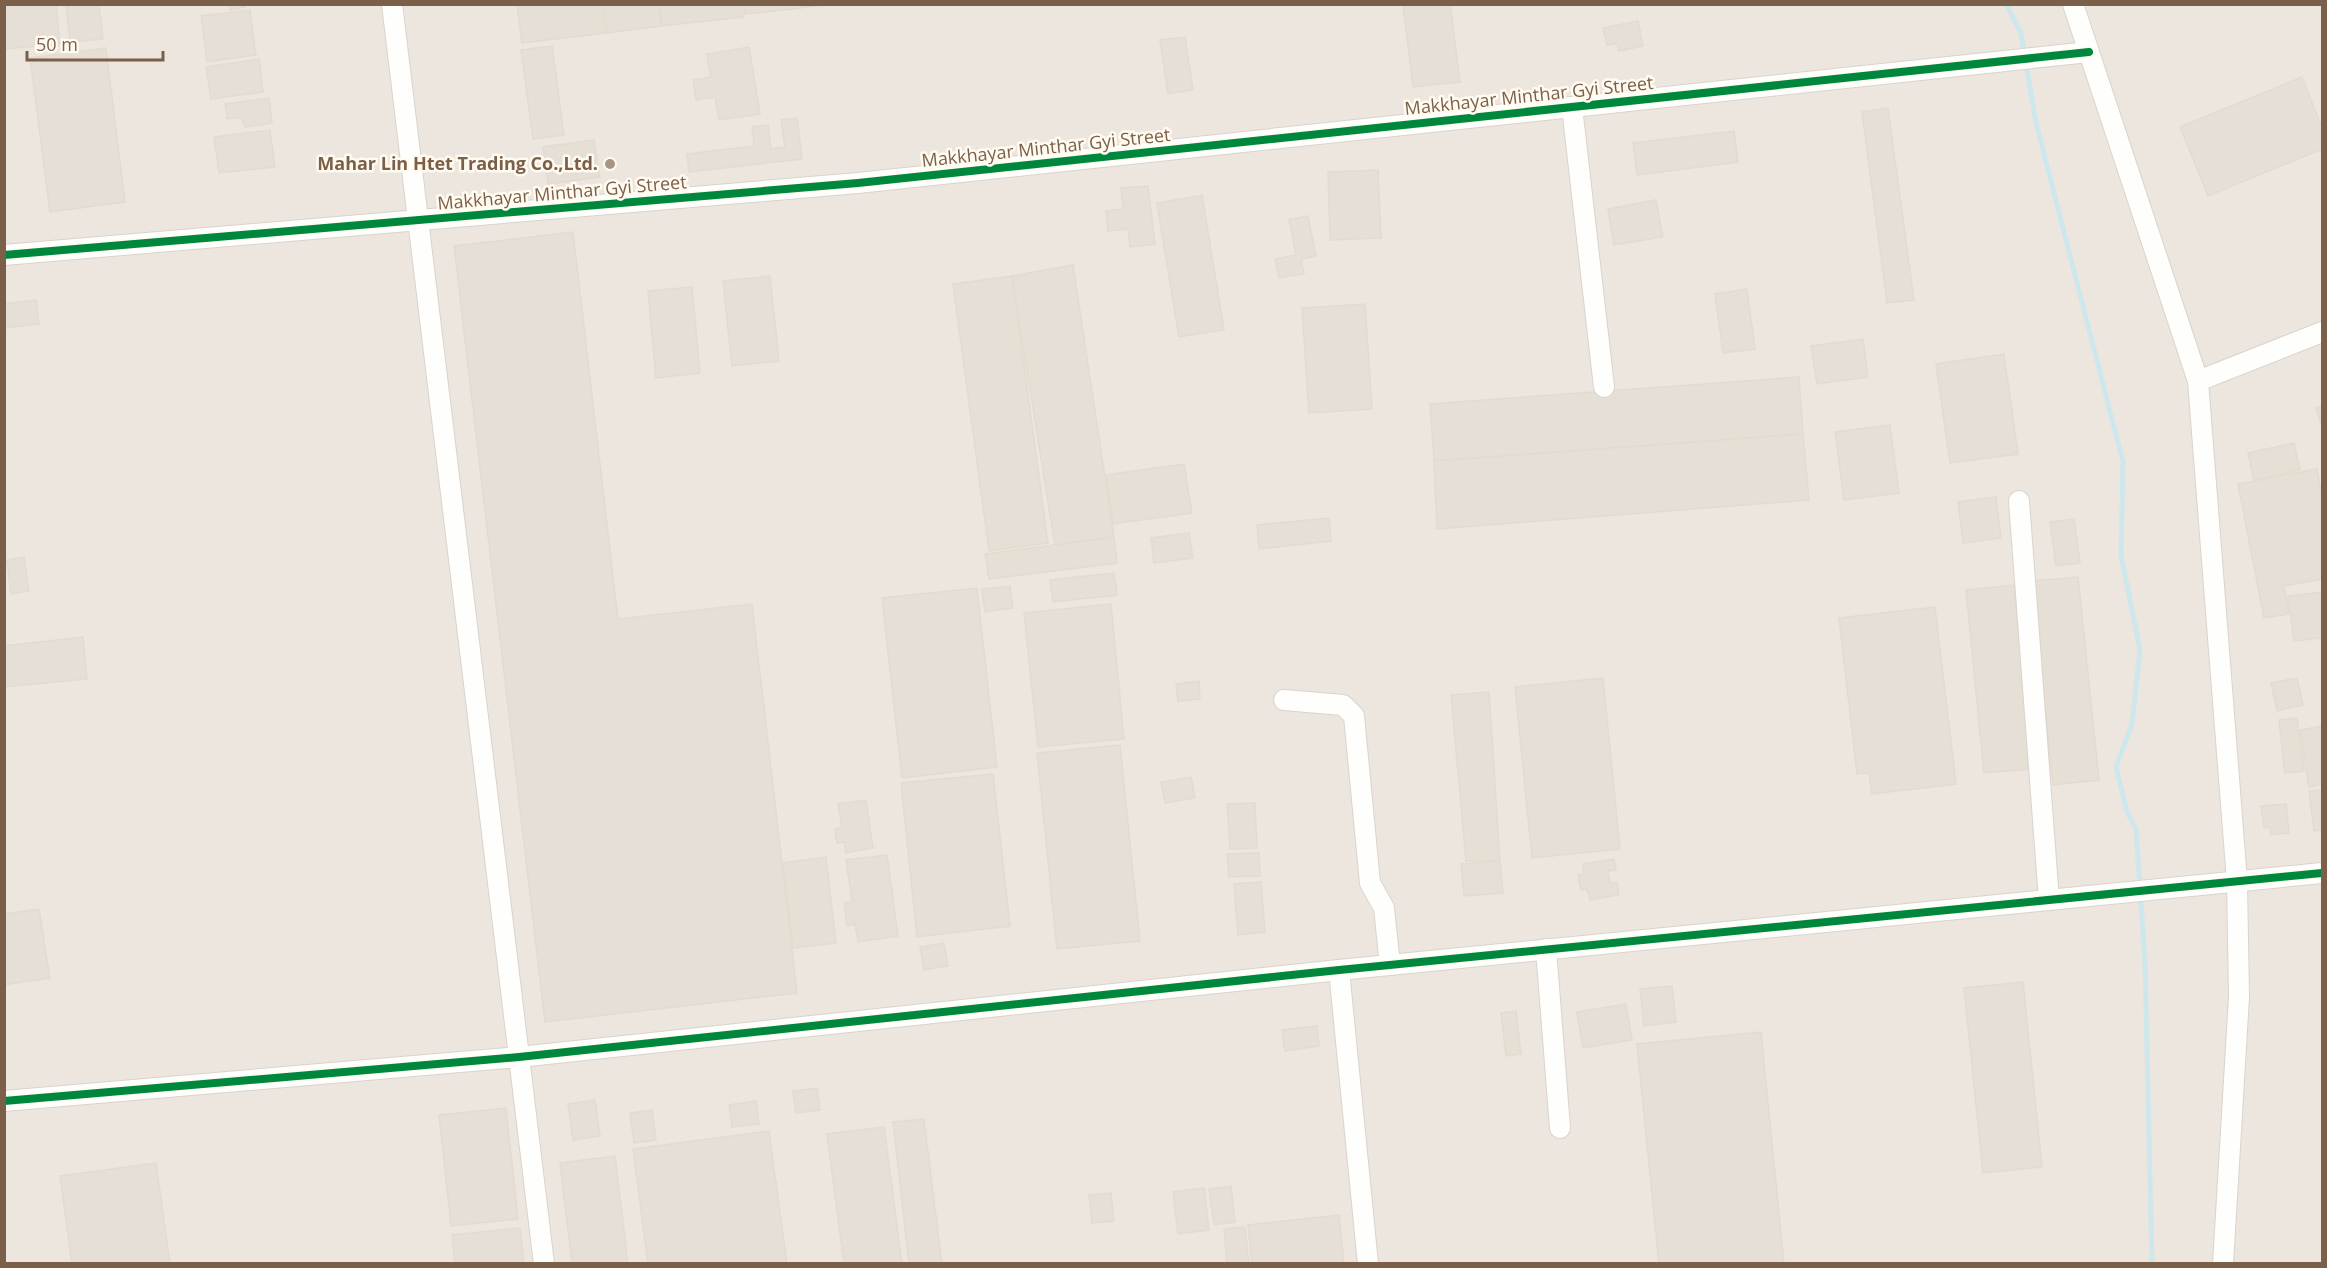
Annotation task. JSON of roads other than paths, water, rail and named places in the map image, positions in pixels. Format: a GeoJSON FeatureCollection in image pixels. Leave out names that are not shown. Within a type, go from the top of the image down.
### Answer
{"type":"FeatureCollection","features":[{"type":"Feature","properties":{"kind":"street"},"geometry":{"type":"LineString","coordinates":[[392,4],[544,1263]]}},
{"type":"Feature","properties":{"kind":"street"},"geometry":{"type":"LineString","coordinates":[[2073,4],[2198,381],[2237,881],[2239,997],[2223,1263]]}},
{"type":"Feature","properties":{"kind":"street","name":"Makkhayar Minthar Gyi Street"},"geometry":{"type":"LineString","coordinates":[[4,255],[858,183],[2089,52]]}},
{"type":"Feature","properties":{"kind":"street"},"geometry":{"type":"LineString","coordinates":[[1572,107],[1604,387]]}},
{"type":"Feature","properties":{"kind":"street"},"geometry":{"type":"LineString","coordinates":[[2198,381],[2322,332]]}},
{"type":"Feature","properties":{"kind":"street"},"geometry":{"type":"LineString","coordinates":[[2019,501],[2049,900]]}},
{"type":"Feature","properties":{"kind":"street"},"geometry":{"type":"LineString","coordinates":[[1284,700],[1343,705],[1354,716],[1370,883],[1383,908],[1390,965]]}},
{"type":"Feature","properties":{"kind":"street"},"geometry":{"type":"LineString","coordinates":[[4,1101],[519,1057],[1339,970],[2322,873]]}},
{"type":"Feature","properties":{"kind":"street"},"geometry":{"type":"LineString","coordinates":[[1546,949],[1560,1128]]}},
{"type":"Feature","properties":{"kind":"street"},"geometry":{"type":"LineString","coordinates":[[1339,970],[1368,1263]]}},
{"type":"Feature","properties":{"kind":"waterway"},"geometry":{"type":"LineString","coordinates":[[2006,4],[2021,33],[2036,123],[2123,462],[2121,555],[2140,650],[2132,724],[2116,767],[2127,812],[2136,829],[2145,962],[2152,1264]]}},
{"type":"Feature","properties":{"kind":"place","name":"Mahar Lin Htet Trading Co.,Ltd."},"geometry":{"type":"Point","coordinates":[610,164]}}]}
